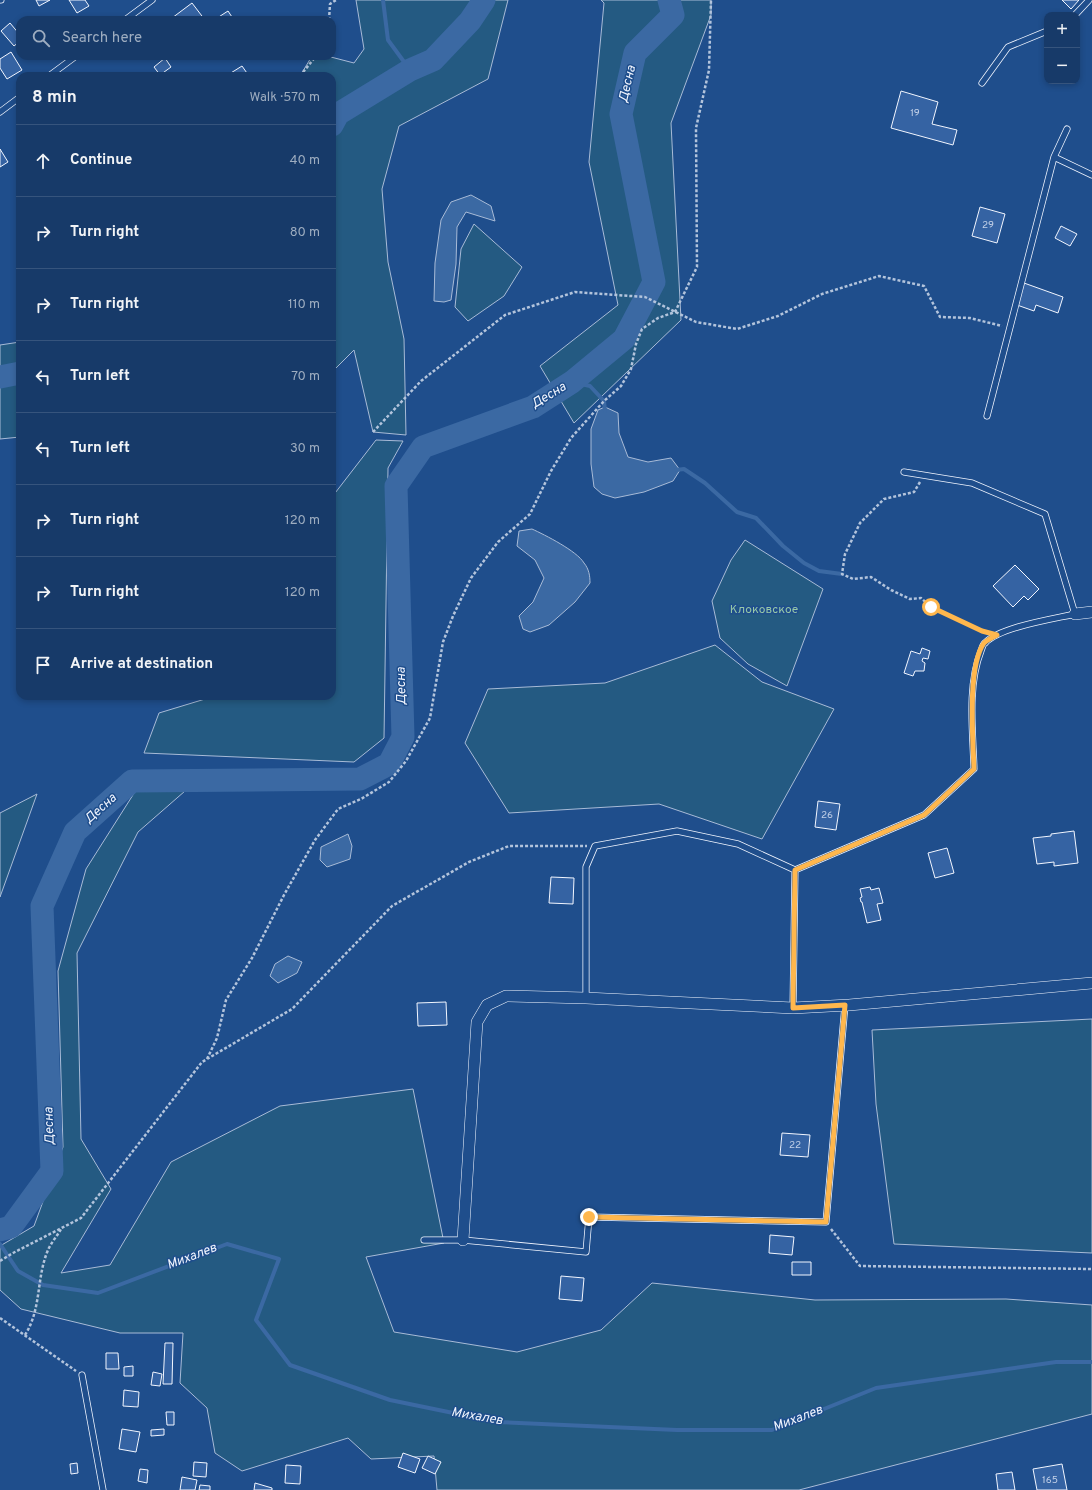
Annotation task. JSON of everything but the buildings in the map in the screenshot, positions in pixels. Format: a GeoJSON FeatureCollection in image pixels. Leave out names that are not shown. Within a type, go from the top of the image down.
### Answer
{"type":"FeatureCollection","features":[{"type":"Feature","properties":{"kind":"street"},"geometry":{"type":"LineString","coordinates":[[1075,614],[1092,612]]}},
{"type":"Feature","properties":{"kind":"street"},"geometry":{"type":"LineString","coordinates":[[463,1240],[477,1022],[487,1005],[506,996],[586,998],[793,1008],[845,1005],[1092,983]]}},
{"type":"Feature","properties":{"kind":"lane"},"geometry":{"type":"LineString","coordinates":[[130,16],[152,0]]}},
{"type":"Feature","properties":{"kind":"lane"},"geometry":{"type":"LineString","coordinates":[[1078,12],[1090,0]]}},
{"type":"Feature","properties":{"kind":"lane"},"geometry":{"type":"LineString","coordinates":[[982,83],[1008,47],[1044,32]]}},
{"type":"Feature","properties":{"kind":"lane"},"geometry":{"type":"LineString","coordinates":[[54,72],[71,60]]}},
{"type":"Feature","properties":{"kind":"lane"},"geometry":{"type":"LineString","coordinates":[[0,112],[16,100]]}},
{"type":"Feature","properties":{"kind":"lane"},"geometry":{"type":"LineString","coordinates":[[987,416],[1054,156],[1067,129]]}},
{"type":"Feature","properties":{"kind":"lane"},"geometry":{"type":"LineString","coordinates":[[1054,156],[1092,175]]}},
{"type":"Feature","properties":{"kind":"lane"},"geometry":{"type":"LineString","coordinates":[[586,998],[586,867],[596,846],[677,831],[738,844],[795,870],[924,815],[974,769],[972,730],[973,684],[978,659],[984,643],[997,635],[1024,625],[1075,614],[1044,514],[972,483],[904,472]]}},
{"type":"Feature","properties":{"kind":"lane"},"geometry":{"type":"LineString","coordinates":[[793,1008],[795,870]]}},
{"type":"Feature","properties":{"kind":"lane"},"geometry":{"type":"LineString","coordinates":[[424,1240],[463,1240],[586,1252],[589,1217],[826,1222],[845,1005]]}},
{"type":"Feature","properties":{"kind":"lane"},"geometry":{"type":"LineString","coordinates":[[82,1375],[103,1490]]}},
{"type":"Feature","properties":{"kind":"path"},"geometry":{"type":"LineString","coordinates":[[329,16],[330,4],[336,0]]}},
{"type":"Feature","properties":{"kind":"path"},"geometry":{"type":"LineString","coordinates":[[207,1059],[218,1038],[226,1000],[252,958],[284,895],[315,840],[338,809],[361,799],[389,782],[406,761],[430,718],[443,642],[453,616],[472,578],[498,542],[530,514],[551,471],[571,438],[604,401],[621,386],[631,368],[636,344],[642,329],[658,318],[675,312],[697,267],[696,128],[709,70],[711,0]]}},
{"type":"Feature","properties":{"kind":"path"},"geometry":{"type":"LineString","coordinates":[[303,72],[313,60]]}},
{"type":"Feature","properties":{"kind":"path"},"geometry":{"type":"LineString","coordinates":[[373,432],[421,381],[505,315],[575,292],[645,297],[696,322],[737,329],[778,316],[822,294],[879,276],[924,286],[940,317],[970,318],[1010,328]]}},
{"type":"Feature","properties":{"kind":"path"},"geometry":{"type":"LineString","coordinates":[[924,476],[914,492],[884,499],[860,523],[845,554],[842,574],[853,579],[871,577],[891,590],[910,599],[922,598],[931,607],[982,631],[997,635]]}},
{"type":"Feature","properties":{"kind":"path"},"geometry":{"type":"LineString","coordinates":[[0,1261],[81,1218],[202,1062],[292,1009],[392,906],[469,862],[509,846],[596,846]]}},
{"type":"Feature","properties":{"kind":"path"},"geometry":{"type":"LineString","coordinates":[[826,1222],[860,1266],[1092,1269]]}},
{"type":"Feature","properties":{"kind":"path"},"geometry":{"type":"LineString","coordinates":[[25,1335],[32,1324],[37,1307],[39,1283],[48,1250],[61,1228]]}},
{"type":"Feature","properties":{"kind":"path"},"geometry":{"type":"LineString","coordinates":[[0,1318],[82,1375]]}},
{"type":"Feature","properties":{"kind":"green space"},"geometry":{"type":"Polygon","coordinates":[[[356,0],[508,0],[488,79],[399,126],[382,189],[388,262],[404,339],[406,435],[373,432],[354,350],[336,368],[336,72],[302,72],[310,60],[336,60],[336,58],[354,63],[364,49],[356,0]]]}},
{"type":"Feature","properties":{"kind":"green space"},"geometry":{"type":"Polygon","coordinates":[[[601,0],[711,0],[711,15],[671,123],[681,320],[574,423],[540,366],[618,305],[589,162],[604,3],[601,0]]]}},
{"type":"Feature","properties":{"kind":"green space"},"geometry":{"type":"Polygon","coordinates":[[[474,224],[522,267],[504,296],[468,321],[455,307],[461,249],[474,224]]]}},
{"type":"Feature","properties":{"kind":"green space"},"geometry":{"type":"Polygon","coordinates":[[[16,343],[16,437],[0,439],[0,345],[16,343]]]}},
{"type":"Feature","properties":{"kind":"green space"},"geometry":{"type":"Polygon","coordinates":[[[376,440],[403,441],[388,468],[384,738],[354,762],[144,753],[159,713],[202,700],[336,700],[336,492],[376,440]]]}},
{"type":"Feature","properties":{"kind":"green space","name":"Клоковское"},"geometry":{"type":"Polygon","coordinates":[[[745,540],[823,589],[787,686],[748,664],[720,638],[712,601],[731,560],[745,540]]]}},
{"type":"Feature","properties":{"kind":"green space"},"geometry":{"type":"Polygon","coordinates":[[[715,645],[762,682],[834,709],[762,839],[659,804],[509,813],[465,743],[488,689],[605,683],[715,645]]]}},
{"type":"Feature","properties":{"kind":"green space"},"geometry":{"type":"Polygon","coordinates":[[[138,787],[185,791],[138,832],[77,953],[81,1139],[111,1189],[61,1273],[110,1265],[171,1162],[280,1106],[413,1089],[444,1243],[366,1257],[394,1332],[517,1352],[601,1330],[652,1283],[815,1300],[1006,1299],[1092,1305],[1092,1414],[799,1490],[437,1490],[434,1456],[371,1459],[348,1438],[242,1471],[215,1453],[207,1408],[180,1383],[183,1333],[120,1333],[21,1309],[0,1290],[0,1246],[34,1226],[63,1147],[58,971],[86,869],[138,787]]]}},
{"type":"Feature","properties":{"kind":"green space"},"geometry":{"type":"Polygon","coordinates":[[[37,794],[0,897],[0,813],[37,794]]]}},
{"type":"Feature","properties":{"kind":"green space"},"geometry":{"type":"Polygon","coordinates":[[[1092,1019],[1092,1253],[894,1244],[876,1104],[872,1030],[1092,1019]]]}},
{"type":"Feature","properties":{"kind":"shaded area"},"geometry":{"type":"Polygon","coordinates":[[[471,195],[491,206],[495,221],[466,212],[457,227],[456,264],[451,300],[444,302],[434,301],[435,263],[441,220],[451,202],[471,195]]]}},
{"type":"Feature","properties":{"kind":"shaded area"},"geometry":{"type":"Polygon","coordinates":[[[605,407],[618,413],[619,433],[628,457],[648,462],[671,458],[680,470],[673,481],[644,492],[615,498],[602,494],[594,487],[591,464],[591,429],[598,410],[605,407]]]}},
{"type":"Feature","properties":{"kind":"shaded area"},"geometry":{"type":"Polygon","coordinates":[[[532,529],[575,553],[586,565],[590,583],[575,602],[549,625],[530,632],[523,629],[519,616],[533,602],[544,578],[535,560],[517,546],[519,531],[532,529]]]}},
{"type":"Feature","properties":{"kind":"shaded area"},"geometry":{"type":"Polygon","coordinates":[[[348,834],[352,846],[350,859],[327,867],[320,860],[321,847],[348,834]]]}},
{"type":"Feature","properties":{"kind":"shaded area"},"geometry":{"type":"Polygon","coordinates":[[[288,956],[302,962],[297,973],[278,983],[270,976],[275,964],[288,956]]]}},
{"type":"Feature","properties":{"kind":"waterway"},"geometry":{"type":"LineString","coordinates":[[383,0],[388,40],[410,70]]}},
{"type":"Feature","properties":{"kind":"waterway","name":"Десна"},"geometry":{"type":"LineString","coordinates":[[336,118],[338,114],[410,70],[433,60],[470,21],[484,0]]}},
{"type":"Feature","properties":{"kind":"waterway","name":"Десна"},"geometry":{"type":"LineString","coordinates":[[0,1230],[11,1227],[52,1171],[42,906],[75,832],[132,781],[360,779],[389,764],[403,737],[396,486],[423,447],[533,407],[572,382],[624,339],[654,282],[621,114],[635,53],[673,15],[669,0]]}},
{"type":"Feature","properties":{"kind":"waterway","name":"Десна"},"geometry":{"type":"LineString","coordinates":[[0,377],[16,374]]}},
{"type":"Feature","properties":{"kind":"waterway"},"geometry":{"type":"LineString","coordinates":[[572,382],[590,386],[604,401],[605,411]]}},
{"type":"Feature","properties":{"kind":"waterway"},"geometry":{"type":"LineString","coordinates":[[676,470],[684,469],[705,483],[737,512],[756,518],[783,546],[804,563],[819,571],[842,574]]}},
{"type":"Feature","properties":{"kind":"waterway","name":"Михалев"},"geometry":{"type":"LineString","coordinates":[[0,1244],[18,1271],[43,1285],[98,1293],[227,1244],[279,1259],[256,1320],[290,1365],[390,1400],[497,1422],[677,1430],[772,1430],[876,1388],[1056,1362],[1092,1362]]}},
{"type":"Feature","properties":{"kind":"route"},"geometry":{"type":"LineString","coordinates":[[589,1217],[826,1222],[845,1005],[793,1008],[795,870],[924,815],[974,769],[972,730],[973,684],[978,659],[984,643],[997,635],[982,631],[931,607]]}}]}
